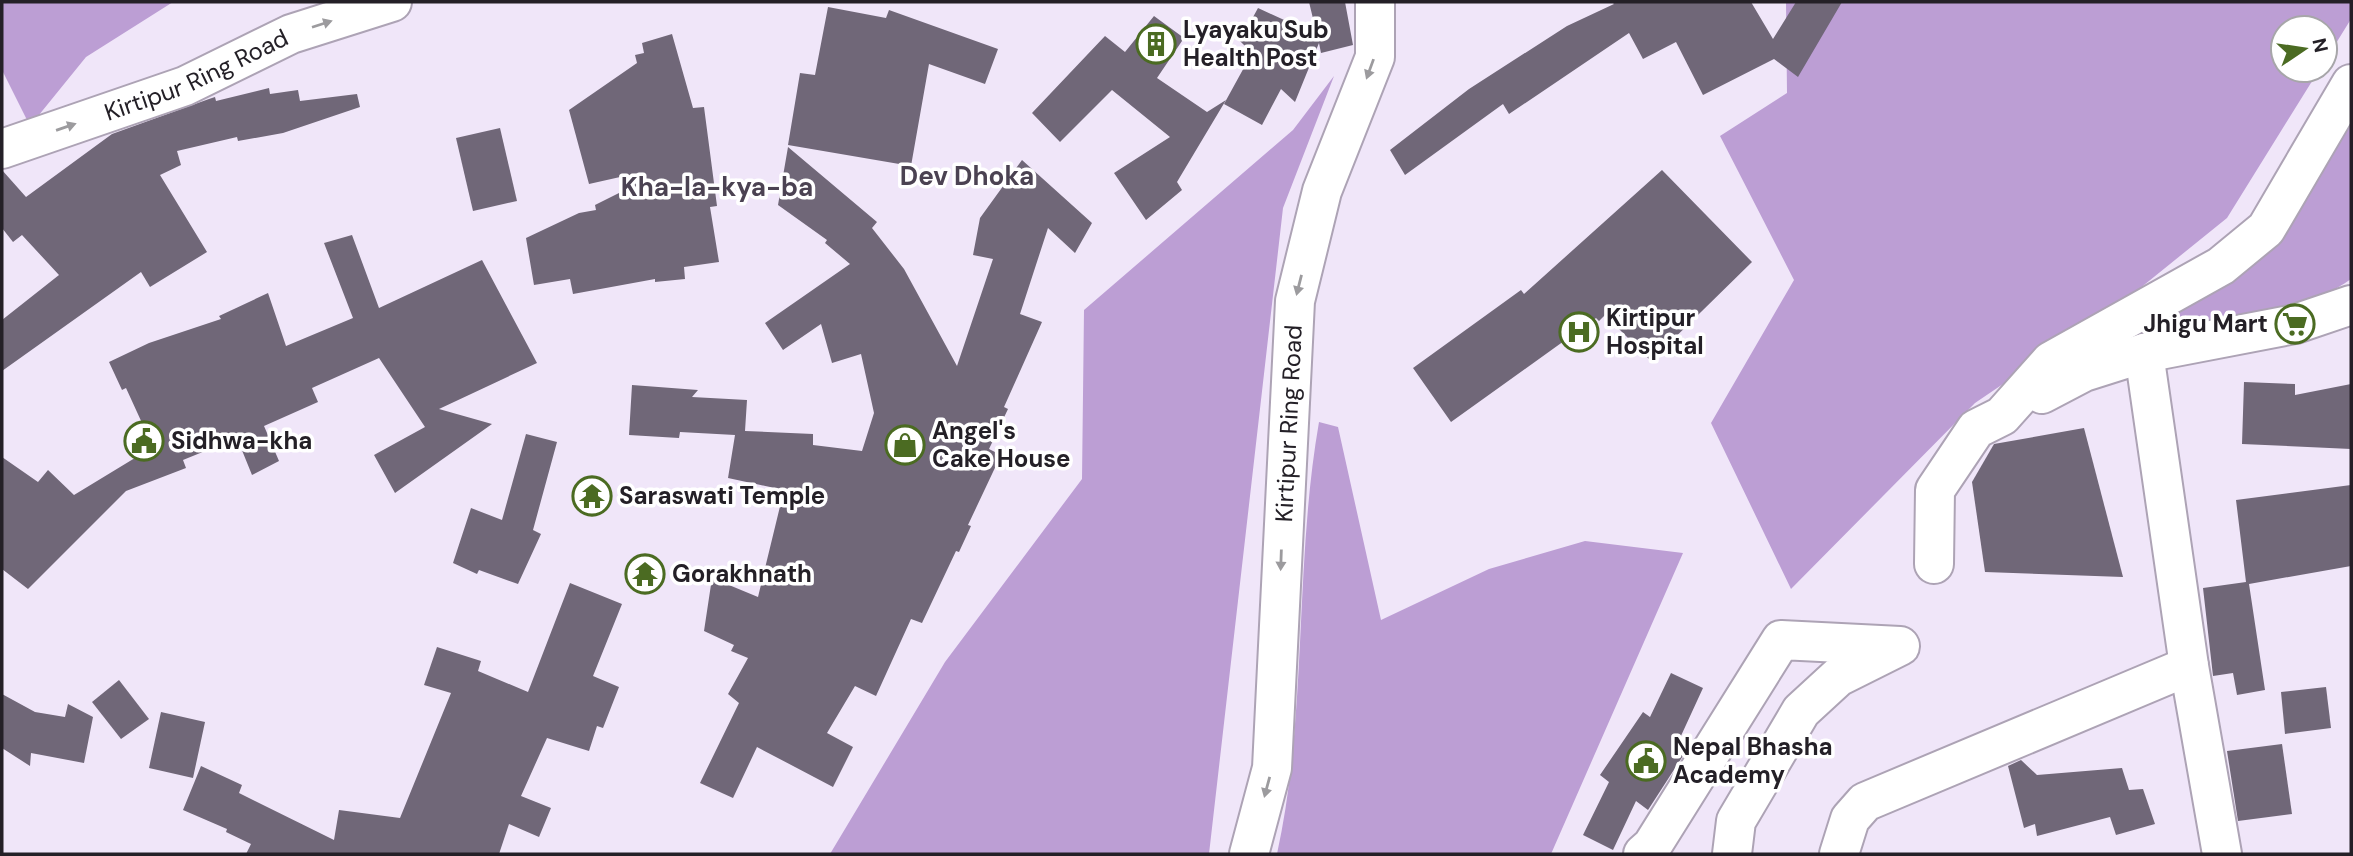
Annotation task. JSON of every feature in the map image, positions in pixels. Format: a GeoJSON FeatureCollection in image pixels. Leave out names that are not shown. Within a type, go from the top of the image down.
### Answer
{"type":"FeatureCollection","features":[{"type":"Feature","properties":{"kind":"street","name":"Kirtipur Ring Road"},"geometry":{"type":"LineString","coordinates":[[2,149],[185,86],[291,34],[392,2]]}},
{"type":"Feature","properties":{"kind":"street","name":"Kirtipur Ring Road"},"geometry":{"type":"LineString","coordinates":[[1249,854],[1272,768],[1295,301],[1322,191],[1375,57],[1375,2]]}},
{"type":"Feature","properties":{"kind":"street"},"geometry":{"type":"LineString","coordinates":[[2001,416],[2051,361],[2221,266],[2266,229],[2351,84]]}},
{"type":"Feature","properties":{"kind":"street"},"geometry":{"type":"LineString","coordinates":[[1934,564],[1935,490],[1976,429],[2084,372],[2144,353],[2295,324],[2351,305]]}},
{"type":"Feature","properties":{"kind":"street"},"geometry":{"type":"LineString","coordinates":[[2144,353],[2189,666],[2222,854]]}},
{"type":"Feature","properties":{"kind":"street"},"geometry":{"type":"LineString","coordinates":[[1643,854],[1653,846],[1781,639],[1900,646],[1839,677],[1801,711],[1736,821],[1732,854]]}},
{"type":"Feature","properties":{"kind":"street"},"geometry":{"type":"LineString","coordinates":[[1839,854],[1850,819],[1865,802],[2189,666]]}},
{"type":"Feature","properties":{"kind":"shaded area"},"geometry":{"type":"Polygon","coordinates":[[[2,2],[173,2],[86,57],[30,126],[2,70],[2,2]]]}},
{"type":"Feature","properties":{"kind":"shaded area"},"geometry":{"type":"Polygon","coordinates":[[[1786,2],[2351,2],[2351,19],[2339,38],[2339,14],[2269,14],[2269,84],[2310,84],[2227,218],[2118,306],[1975,403],[1791,589],[1711,423],[1794,280],[1720,136],[1787,93],[1786,2]]]}},
{"type":"Feature","properties":{"kind":"shaded area"},"geometry":{"type":"Polygon","coordinates":[[[1334,76],[1283,208],[1209,854],[830,854],[945,662],[1082,479],[1084,310],[1293,130],[1334,76]]]}},
{"type":"Feature","properties":{"kind":"shaded area"},"geometry":{"type":"Polygon","coordinates":[[[2351,105],[2351,279],[2329,292],[2273,311],[2210,324],[2122,337],[2274,216],[2351,105]]]}},
{"type":"Feature","properties":{"kind":"shaded area"},"geometry":{"type":"Polygon","coordinates":[[[1319,422],[1338,427],[1381,620],[1489,569],[1585,541],[1683,553],[1551,854],[1277,854],[1293,747],[1306,530],[1319,422]]]}},
{"type":"Feature","properties":{"kind":"building"},"geometry":{"type":"Polygon","coordinates":[[[1309,2],[1345,2],[1353,45],[1321,53],[1319,43],[1295,102],[1281,89],[1262,125],[1224,104],[1252,53],[1240,41],[1258,8],[1317,35],[1309,2]]]}},
{"type":"Feature","properties":{"kind":"building"},"geometry":{"type":"Polygon","coordinates":[[[1612,2],[1751,2],[1773,39],[1796,2],[1842,2],[1798,77],[1774,59],[1703,95],[1676,42],[1643,59],[1629,33],[1509,114],[1503,104],[1405,175],[1390,150],[1469,89],[1567,26],[1614,4],[1612,2]]]}},
{"type":"Feature","properties":{"kind":"building"},"geometry":{"type":"Polygon","coordinates":[[[828,7],[886,18],[889,10],[998,49],[985,84],[929,64],[911,166],[788,145],[800,73],[815,75],[828,7]]]}},
{"type":"Feature","properties":{"kind":"building"},"geometry":{"type":"Polygon","coordinates":[[[1154,16],[1184,38],[1157,78],[1207,112],[1226,100],[1177,182],[1182,190],[1146,220],[1114,173],[1170,137],[1112,90],[1060,142],[1032,113],[1105,36],[1125,52],[1154,16]]]}},
{"type":"Feature","properties":{"kind":"building"},"geometry":{"type":"Polygon","coordinates":[[[672,34],[693,108],[704,107],[717,206],[710,207],[719,262],[684,267],[685,279],[655,282],[655,279],[573,294],[570,279],[534,285],[526,238],[579,213],[596,210],[595,205],[633,186],[629,175],[589,184],[569,110],[637,63],[635,55],[644,53],[642,43],[672,34]]]}},
{"type":"Feature","properties":{"kind":"building"},"geometry":{"type":"Polygon","coordinates":[[[269,88],[270,94],[298,90],[300,101],[357,94],[360,107],[283,133],[238,141],[237,137],[177,151],[181,165],[160,175],[207,252],[150,287],[141,272],[2,371],[2,320],[59,275],[22,235],[13,242],[2,228],[2,170],[26,197],[112,134],[215,97],[216,101],[269,88]]]}},
{"type":"Feature","properties":{"kind":"building"},"geometry":{"type":"Polygon","coordinates":[[[500,128],[517,201],[473,211],[456,138],[500,128]]]}},
{"type":"Feature","properties":{"kind":"building"},"geometry":{"type":"Polygon","coordinates":[[[788,147],[877,222],[872,228],[904,269],[957,366],[993,259],[973,255],[980,218],[1022,160],[1092,223],[1075,253],[1048,228],[1020,314],[1042,322],[1004,407],[1008,409],[989,449],[1001,455],[968,525],[971,526],[959,552],[956,551],[922,623],[911,619],[876,696],[855,686],[827,733],[853,747],[833,787],[757,747],[733,798],[700,783],[739,703],[728,694],[748,658],[731,651],[734,645],[704,631],[712,578],[758,597],[784,490],[728,478],[735,435],[680,432],[679,438],[629,435],[632,385],[698,390],[692,397],[747,400],[745,431],[813,434],[813,445],[862,451],[874,413],[861,354],[832,363],[821,324],[783,350],[765,323],[850,264],[825,243],[827,240],[778,205],[788,147]]]}},
{"type":"Feature","properties":{"kind":"building"},"geometry":{"type":"Polygon","coordinates":[[[1662,170],[1752,262],[1651,361],[1605,315],[1599,321],[1596,318],[1451,422],[1413,368],[1521,290],[1524,294],[1662,170]]]}},
{"type":"Feature","properties":{"kind":"building"},"geometry":{"type":"Polygon","coordinates":[[[352,235],[379,308],[482,260],[537,363],[439,409],[492,424],[395,493],[374,455],[425,427],[379,358],[312,388],[318,402],[264,426],[279,461],[252,475],[237,438],[183,460],[186,468],[126,491],[28,589],[2,569],[2,457],[38,482],[48,470],[74,495],[153,447],[126,388],[122,390],[109,362],[149,343],[221,319],[219,316],[268,293],[286,346],[353,318],[324,243],[352,235]]]}},
{"type":"Feature","properties":{"kind":"building"},"geometry":{"type":"Polygon","coordinates":[[[2244,382],[2295,384],[2295,395],[2351,384],[2351,449],[2242,444],[2244,382]]]}},
{"type":"Feature","properties":{"kind":"building"},"geometry":{"type":"Polygon","coordinates":[[[2084,428],[2123,577],[1985,572],[1972,482],[1994,444],[2084,428]]]}},
{"type":"Feature","properties":{"kind":"building"},"geometry":{"type":"Polygon","coordinates":[[[526,434],[557,442],[533,530],[541,534],[518,584],[479,570],[477,574],[453,563],[471,508],[502,520],[526,434]]]}},
{"type":"Feature","properties":{"kind":"building"},"geometry":{"type":"Polygon","coordinates":[[[2351,485],[2351,566],[2249,584],[2265,690],[2237,695],[2233,673],[2213,676],[2203,588],[2246,582],[2236,500],[2351,485]]]}},
{"type":"Feature","properties":{"kind":"building"},"geometry":{"type":"Polygon","coordinates":[[[570,583],[622,604],[593,676],[619,687],[603,728],[597,726],[589,751],[547,738],[521,796],[551,808],[539,837],[509,824],[499,854],[246,854],[251,844],[226,832],[227,829],[183,810],[201,766],[242,785],[239,793],[334,840],[339,810],[400,818],[451,693],[424,685],[437,647],[481,661],[478,671],[528,692],[570,583]]]}},
{"type":"Feature","properties":{"kind":"building"},"geometry":{"type":"Polygon","coordinates":[[[1671,673],[1703,688],[1680,738],[1690,745],[1648,810],[1636,801],[1613,850],[1583,835],[1609,782],[1600,775],[1643,712],[1650,717],[1671,673]]]}},
{"type":"Feature","properties":{"kind":"building"},"geometry":{"type":"Polygon","coordinates":[[[119,680],[149,719],[121,739],[92,702],[119,680]]]}},
{"type":"Feature","properties":{"kind":"building"},"geometry":{"type":"Polygon","coordinates":[[[2326,687],[2331,728],[2285,734],[2281,692],[2326,687]]]}},
{"type":"Feature","properties":{"kind":"building"},"geometry":{"type":"Polygon","coordinates":[[[2,694],[35,712],[65,717],[68,704],[93,717],[84,763],[31,753],[30,766],[2,748],[2,694]]]}},
{"type":"Feature","properties":{"kind":"building"},"geometry":{"type":"Polygon","coordinates":[[[161,712],[205,722],[193,778],[149,768],[161,712]]]}},
{"type":"Feature","properties":{"kind":"building"},"geometry":{"type":"Polygon","coordinates":[[[2282,744],[2292,814],[2238,821],[2227,751],[2282,744]]]}},
{"type":"Feature","properties":{"kind":"building"},"geometry":{"type":"Polygon","coordinates":[[[2021,760],[2037,775],[2122,768],[2129,790],[2143,789],[2155,824],[2116,835],[2110,817],[2037,836],[2035,824],[2024,828],[2008,766],[2021,760]]]}},
{"type":"Feature","properties":{"kind":"place","name":"Lyayaku Sub Health Post"},"geometry":{"type":"Point","coordinates":[1156,44]}},
{"type":"Feature","properties":{"kind":"place","name":"Jhigu Mart"},"geometry":{"type":"Point","coordinates":[2295,324]}},
{"type":"Feature","properties":{"kind":"place","name":"Kirtipur Hospital"},"geometry":{"type":"Point","coordinates":[1579,332]}},
{"type":"Feature","properties":{"kind":"place","name":"Sidhwa-kha"},"geometry":{"type":"Point","coordinates":[144,441]}},
{"type":"Feature","properties":{"kind":"place","name":"Angel's Cake House"},"geometry":{"type":"Point","coordinates":[905,445]}},
{"type":"Feature","properties":{"kind":"place","name":"Saraswati Temple"},"geometry":{"type":"Point","coordinates":[592,496]}},
{"type":"Feature","properties":{"kind":"place","name":"Gorakhnath"},"geometry":{"type":"Point","coordinates":[645,574]}},
{"type":"Feature","properties":{"kind":"place","name":"Nepal Bhasha Academy"},"geometry":{"type":"Point","coordinates":[1646,761]}},
{"type":"Feature","properties":{"kind":"district","name":"Dev Dhoka"},"geometry":{"type":"Point","coordinates":[967,176]}},
{"type":"Feature","properties":{"kind":"district","name":"Kha-la-kya-ba"},"geometry":{"type":"Point","coordinates":[717,187]}}]}
